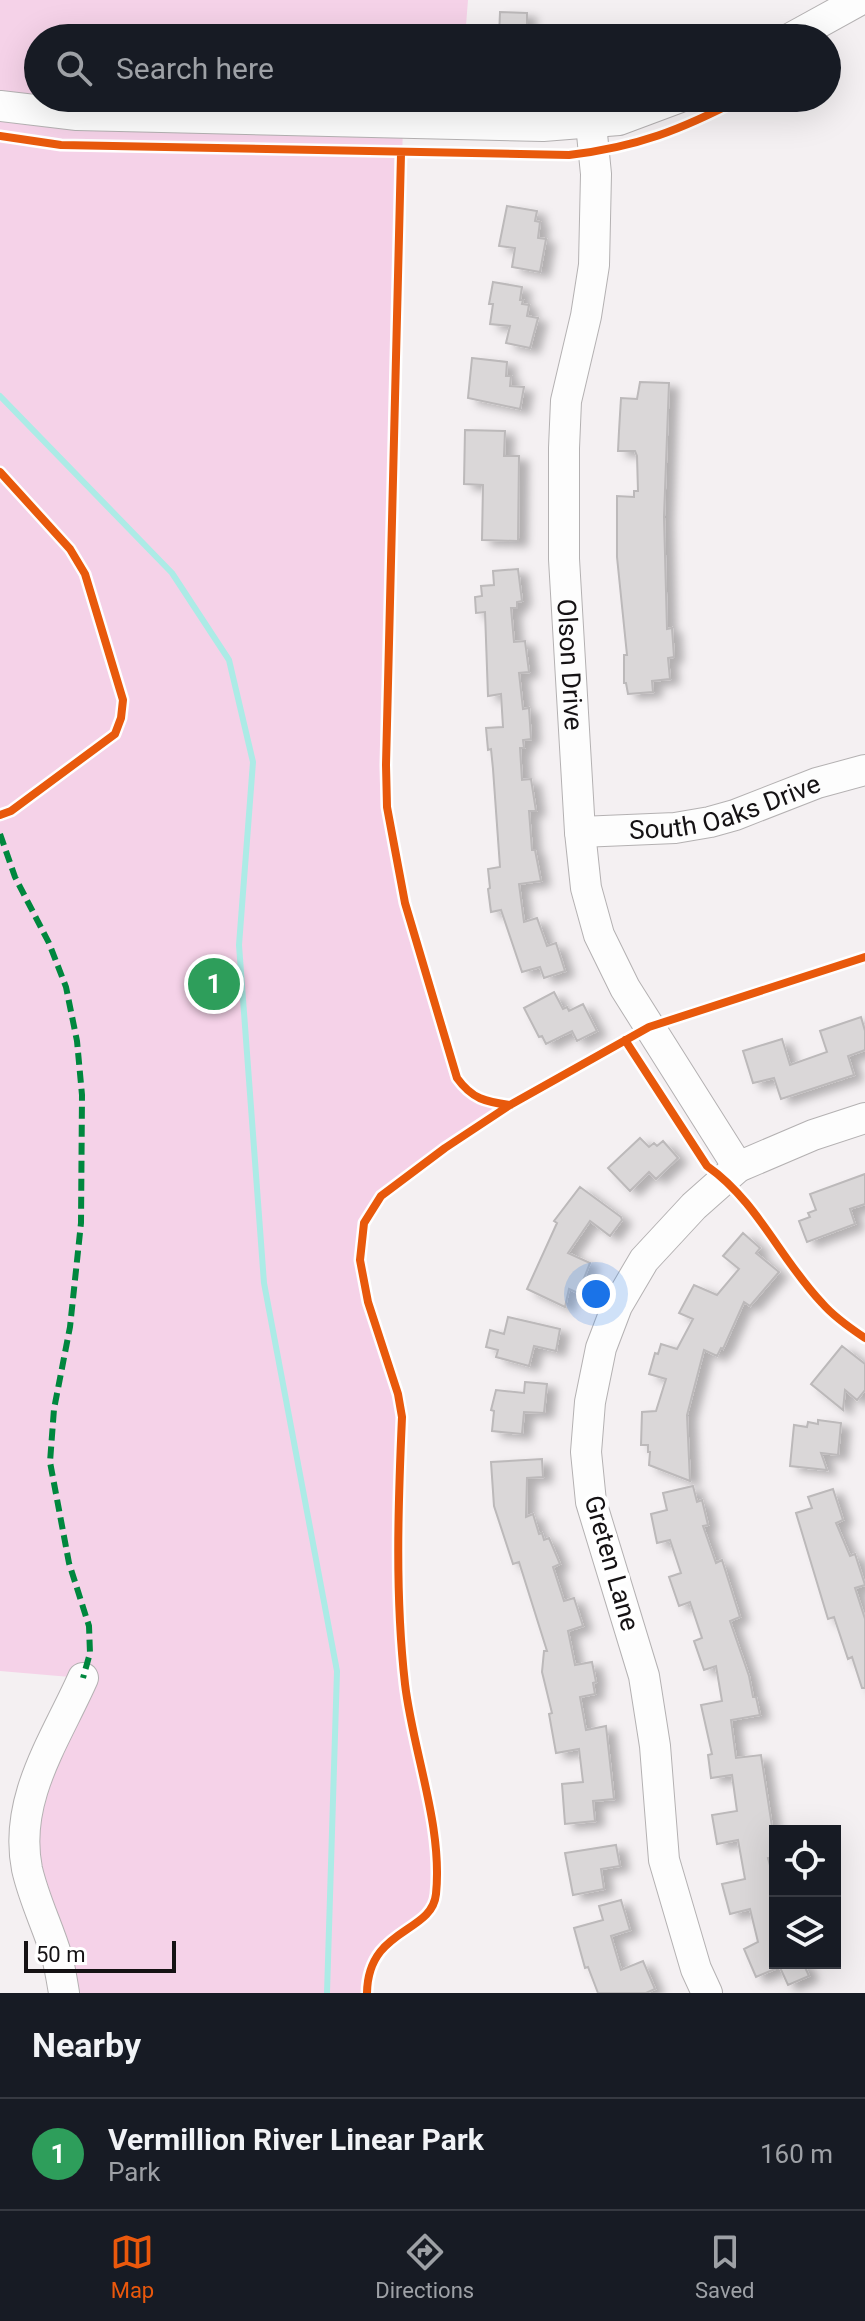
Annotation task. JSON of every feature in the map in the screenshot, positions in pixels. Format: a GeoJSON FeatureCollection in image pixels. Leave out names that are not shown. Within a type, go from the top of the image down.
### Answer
{"type":"FeatureCollection","features":[{"type":"Feature","properties":{"kind":"street"},"geometry":{"type":"LineString","coordinates":[[816,24],[860,0]]}},
{"type":"Feature","properties":{"kind":"street"},"geometry":{"type":"LineString","coordinates":[[0,106],[24,109]]}},
{"type":"Feature","properties":{"kind":"street"},"geometry":{"type":"LineString","coordinates":[[51,112],[543,126],[619,120],[640,112]]}},
{"type":"Feature","properties":{"kind":"street","name":"Olson Drive"},"geometry":{"type":"LineString","coordinates":[[591,124],[596,174],[594,265],[586,316],[566,401],[564,448],[564,559],[586,888],[599,935],[625,988],[738,1167]]}},
{"type":"Feature","properties":{"kind":"street","name":"South Oaks Drive"},"geometry":{"type":"LineString","coordinates":[[580,832],[675,828],[710,822],[817,783],[865,770]]}},
{"type":"Feature","properties":{"kind":"street","name":"Greten Lane"},"geometry":{"type":"LineString","coordinates":[[707,1993],[696,1969],[664,1860],[655,1746],[644,1676],[591,1502],[586,1452],[590,1402],[601,1348],[617,1306],[644,1260],[694,1206],[738,1167],[813,1135],[865,1118]]}},
{"type":"Feature","properties":{"kind":"street"},"geometry":{"type":"LineString","coordinates":[[64,1993],[57,1956],[40,1914],[27,1868],[23,1829],[13,1807],[39,1772],[83,1678]]}},
{"type":"Feature","properties":{"kind":"shaded area"},"geometry":{"type":"Polygon","coordinates":[[[0,0],[468,0],[466,24],[24,24],[24,112],[457,112],[456,124],[403,124],[387,807],[405,903],[457,1078],[468,1091],[480,1098],[510,1105],[452,1142],[388,1191],[364,1222],[360,1251],[372,1315],[402,1417],[399,1551],[402,1651],[409,1710],[435,1842],[436,1894],[432,1907],[378,1955],[370,1971],[367,1993],[64,1993],[23,1829],[82,1678],[0,1671],[0,0]]]}},
{"type":"Feature","properties":{"kind":"building"},"geometry":{"type":"Polygon","coordinates":[[[500,12],[527,13],[527,24],[500,24],[500,12]]]}},
{"type":"Feature","properties":{"kind":"building"},"geometry":{"type":"Polygon","coordinates":[[[507,206],[537,211],[535,221],[540,222],[538,238],[546,239],[540,272],[512,267],[515,248],[499,246],[507,206]]]}},
{"type":"Feature","properties":{"kind":"building"},"geometry":{"type":"Polygon","coordinates":[[[493,282],[522,287],[520,300],[523,300],[522,304],[529,305],[527,316],[538,318],[530,348],[506,343],[510,326],[490,324],[493,304],[489,304],[493,282]]]}},
{"type":"Feature","properties":{"kind":"building"},"geometry":{"type":"Polygon","coordinates":[[[472,358],[507,362],[506,376],[511,376],[510,386],[524,387],[520,409],[468,398],[472,358]]]}},
{"type":"Feature","properties":{"kind":"building"},"geometry":{"type":"Polygon","coordinates":[[[640,382],[669,383],[664,517],[667,629],[672,628],[674,657],[668,658],[670,679],[652,681],[653,692],[628,694],[624,683],[624,655],[627,655],[617,557],[617,496],[634,497],[634,491],[638,491],[637,456],[635,451],[618,451],[621,398],[637,399],[640,382]]]}},
{"type":"Feature","properties":{"kind":"building"},"geometry":{"type":"Polygon","coordinates":[[[465,430],[505,431],[504,456],[519,456],[518,541],[482,540],[483,485],[464,484],[465,430]]]}},
{"type":"Feature","properties":{"kind":"building"},"geometry":{"type":"Polygon","coordinates":[[[518,569],[522,601],[517,602],[517,608],[511,608],[514,642],[525,641],[529,672],[519,673],[523,709],[529,708],[531,739],[523,740],[524,748],[520,748],[522,780],[531,779],[536,811],[529,811],[532,850],[535,850],[541,881],[519,884],[524,922],[537,918],[547,946],[556,943],[565,971],[544,978],[540,967],[522,972],[501,910],[491,912],[488,889],[488,869],[500,867],[491,749],[488,750],[486,728],[503,727],[501,694],[488,696],[485,612],[476,613],[475,597],[482,596],[481,586],[494,585],[493,571],[518,569]]]}},
{"type":"Feature","properties":{"kind":"building"},"geometry":{"type":"Polygon","coordinates":[[[554,992],[563,1009],[567,1007],[569,1011],[583,1004],[597,1031],[577,1041],[572,1031],[546,1044],[524,1008],[554,992]]]}},
{"type":"Feature","properties":{"kind":"building"},"geometry":{"type":"Polygon","coordinates":[[[861,1017],[865,1050],[848,1056],[854,1075],[781,1099],[774,1078],[753,1083],[743,1051],[782,1039],[790,1065],[827,1052],[820,1031],[861,1017]]]}},
{"type":"Feature","properties":{"kind":"building"},"geometry":{"type":"Polygon","coordinates":[[[640,1138],[649,1147],[663,1141],[678,1158],[656,1179],[649,1172],[630,1191],[608,1168],[640,1138]]]}},
{"type":"Feature","properties":{"kind":"building"},"geometry":{"type":"Polygon","coordinates":[[[865,1174],[865,1204],[850,1209],[855,1224],[807,1242],[799,1221],[810,1217],[808,1213],[816,1210],[810,1194],[865,1174]]]}},
{"type":"Feature","properties":{"kind":"building"},"geometry":{"type":"Polygon","coordinates":[[[580,1187],[622,1220],[610,1236],[590,1221],[568,1253],[590,1263],[578,1293],[569,1289],[565,1307],[527,1289],[557,1223],[554,1221],[580,1187]]]}},
{"type":"Feature","properties":{"kind":"building"},"geometry":{"type":"Polygon","coordinates":[[[743,1233],[760,1248],[756,1253],[779,1272],[750,1306],[744,1302],[717,1356],[704,1350],[687,1415],[690,1481],[649,1465],[648,1445],[641,1445],[642,1412],[656,1411],[666,1379],[649,1374],[661,1344],[677,1349],[693,1319],[679,1313],[694,1285],[717,1295],[739,1269],[723,1256],[743,1233]]]}},
{"type":"Feature","properties":{"kind":"building"},"geometry":{"type":"Polygon","coordinates":[[[508,1317],[560,1329],[556,1351],[534,1346],[529,1366],[496,1357],[498,1350],[486,1347],[490,1330],[504,1334],[508,1317]]]}},
{"type":"Feature","properties":{"kind":"building"},"geometry":{"type":"Polygon","coordinates":[[[842,1346],[865,1364],[865,1390],[857,1400],[845,1390],[843,1410],[811,1384],[842,1346]]]}},
{"type":"Feature","properties":{"kind":"building"},"geometry":{"type":"Polygon","coordinates":[[[525,1382],[547,1384],[544,1413],[524,1412],[522,1434],[492,1431],[494,1411],[491,1410],[496,1390],[524,1393],[525,1382]]]}},
{"type":"Feature","properties":{"kind":"building"},"geometry":{"type":"Polygon","coordinates":[[[818,1420],[841,1423],[838,1455],[821,1453],[827,1470],[790,1466],[794,1425],[807,1427],[808,1422],[818,1424],[818,1420]]]}},
{"type":"Feature","properties":{"kind":"building"},"geometry":{"type":"Polygon","coordinates":[[[542,1459],[543,1477],[527,1478],[526,1517],[533,1514],[539,1534],[542,1533],[544,1540],[549,1538],[560,1564],[553,1567],[564,1601],[574,1598],[583,1626],[568,1631],[575,1665],[592,1662],[596,1682],[593,1683],[595,1694],[580,1697],[586,1730],[606,1726],[614,1799],[593,1801],[595,1821],[565,1824],[562,1784],[583,1782],[579,1749],[556,1753],[549,1714],[552,1713],[542,1672],[544,1651],[547,1651],[519,1562],[513,1564],[494,1506],[491,1462],[542,1459]]]}},
{"type":"Feature","properties":{"kind":"building"},"geometry":{"type":"Polygon","coordinates":[[[693,1486],[697,1502],[702,1500],[708,1525],[703,1526],[716,1563],[722,1560],[740,1617],[730,1621],[760,1715],[731,1720],[736,1758],[761,1755],[772,1825],[769,1825],[768,1858],[769,1969],[775,1969],[756,1977],[744,1949],[758,1942],[750,1909],[730,1914],[722,1884],[745,1879],[738,1840],[717,1844],[712,1815],[737,1811],[732,1775],[711,1778],[708,1755],[712,1754],[701,1705],[722,1701],[716,1666],[704,1670],[694,1641],[702,1638],[690,1602],[679,1606],[669,1577],[681,1573],[670,1540],[657,1543],[651,1514],[667,1510],[663,1493],[693,1486]]]}},
{"type":"Feature","properties":{"kind":"building"},"geometry":{"type":"Polygon","coordinates":[[[833,1489],[843,1520],[836,1523],[850,1556],[855,1554],[865,1585],[855,1588],[865,1619],[865,1688],[862,1688],[852,1657],[848,1659],[834,1617],[828,1619],[796,1513],[812,1508],[808,1497],[833,1489]]]}},
{"type":"Feature","properties":{"kind":"building"},"geometry":{"type":"Polygon","coordinates":[[[616,1845],[620,1866],[601,1869],[604,1889],[573,1895],[565,1853],[616,1845]]]}},
{"type":"Feature","properties":{"kind":"building"},"geometry":{"type":"Polygon","coordinates":[[[621,1900],[630,1930],[611,1936],[621,1970],[643,1961],[655,1989],[646,1993],[598,1993],[588,1967],[585,1968],[574,1928],[603,1920],[599,1906],[621,1900]]]}},
{"type":"Feature","properties":{"kind":"building"},"geometry":{"type":"Polygon","coordinates":[[[781,1969],[806,1969],[809,1976],[788,1985],[781,1969]]]}},
{"type":"Feature","properties":{"kind":"waterway"},"geometry":{"type":"LineString","coordinates":[[0,396],[172,573],[229,660],[253,762],[239,945],[264,1283],[337,1671],[327,1993]]}},
{"type":"Feature","properties":{"kind":"marked path"},"geometry":{"type":"LineString","coordinates":[[0,834],[15,877],[49,943],[66,987],[77,1041],[82,1095],[81,1223],[70,1327],[54,1409],[50,1462],[69,1563],[89,1626],[90,1653],[83,1678]]}},
{"type":"Feature","properties":{"kind":"cycle path"},"geometry":{"type":"LineString","coordinates":[[0,136],[61,145],[569,155],[638,142],[713,112]]}},
{"type":"Feature","properties":{"kind":"cycle path"},"geometry":{"type":"LineString","coordinates":[[401,154],[387,807],[405,903],[457,1078],[468,1091],[480,1098],[510,1105]]}},
{"type":"Feature","properties":{"kind":"cycle path"},"geometry":{"type":"LineString","coordinates":[[0,472],[70,549],[85,574],[123,700],[115,734],[11,811],[0,815]]}},
{"type":"Feature","properties":{"kind":"cycle path"},"geometry":{"type":"LineString","coordinates":[[367,1993],[370,1971],[378,1955],[432,1907],[437,1868],[431,1816],[409,1710],[402,1651],[398,1551],[402,1417],[398,1394],[368,1302],[360,1260],[364,1223],[381,1196],[445,1148],[510,1105],[649,1027],[865,957]]}},
{"type":"Feature","properties":{"kind":"cycle path"},"geometry":{"type":"LineString","coordinates":[[625,1040],[707,1166],[741,1196],[807,1286],[827,1308],[865,1338]]}},
{"type":"Feature","properties":{"kind":"place","name":"Vermillion River Linear Park"},"geometry":{"type":"Point","coordinates":[214,984]}}]}
